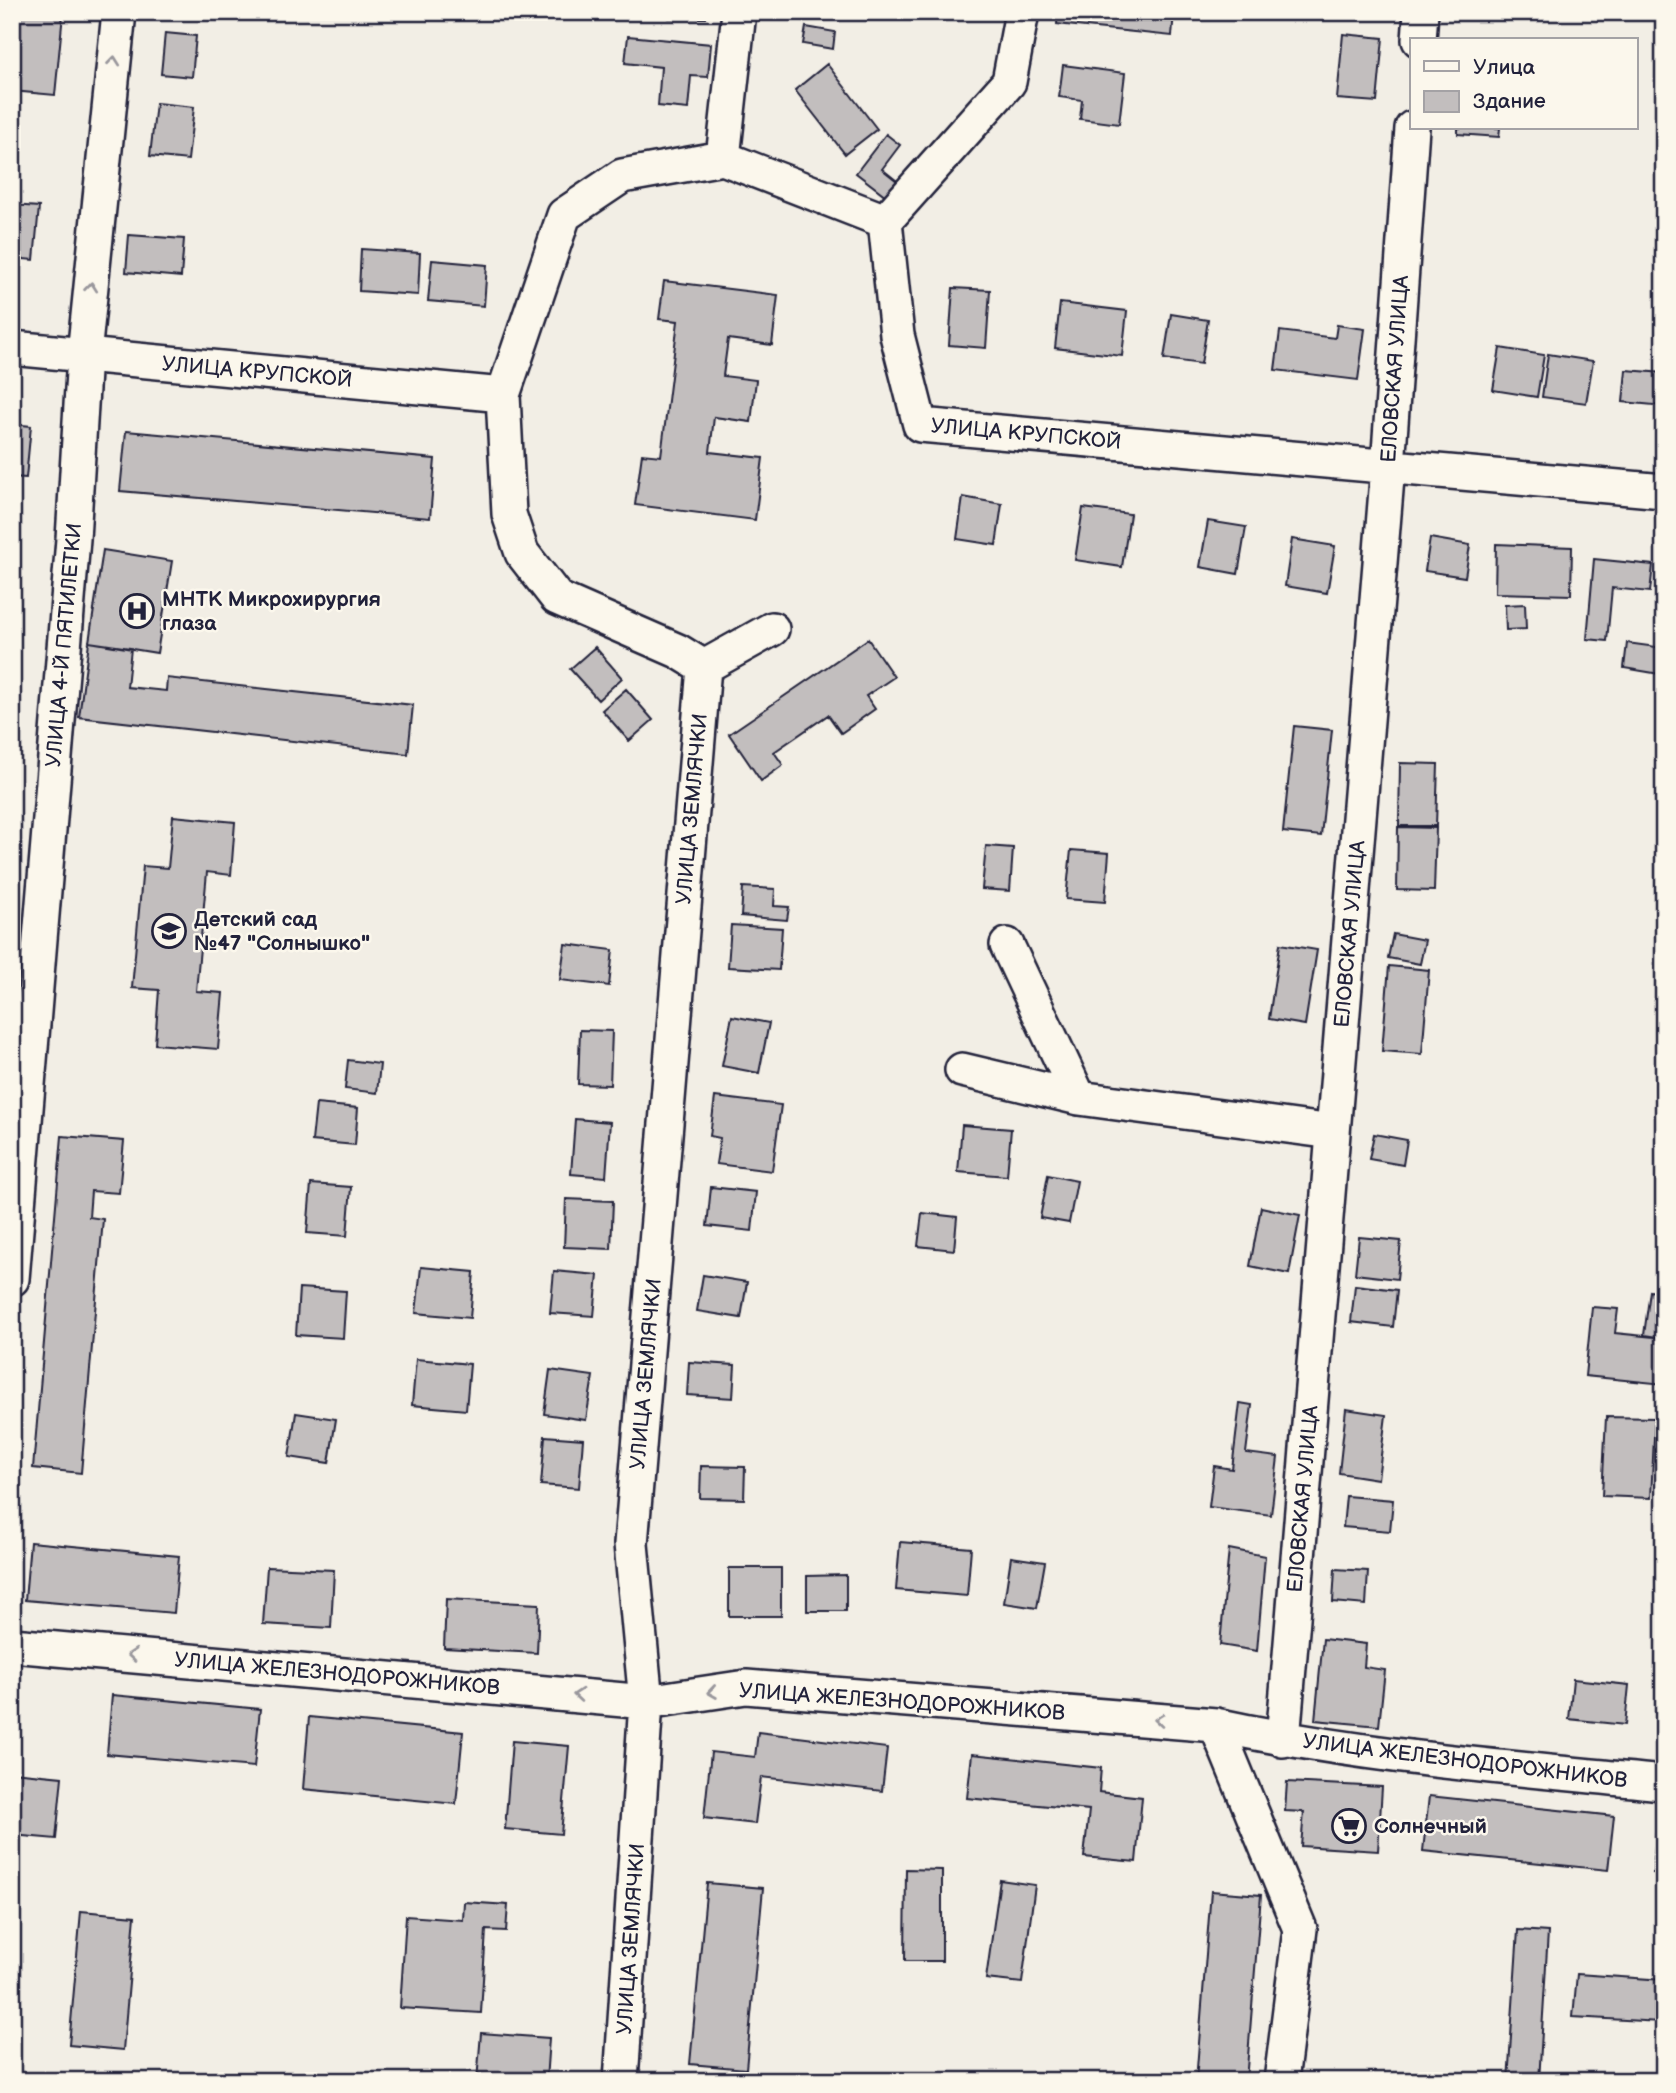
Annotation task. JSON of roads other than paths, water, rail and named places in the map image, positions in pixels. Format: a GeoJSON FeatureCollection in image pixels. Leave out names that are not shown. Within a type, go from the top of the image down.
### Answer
{"type":"FeatureCollection","features":[{"type":"Feature","properties":{"kind":"street","name":"УЛИЦА 4-Й ПЯТИЛЕТКИ"},"geometry":{"type":"LineString","coordinates":[[12,1279],[73,539],[84,355],[119,12]]}},
{"type":"Feature","properties":{"kind":"street"},"geometry":{"type":"LineString","coordinates":[[723,158],[739,12]]}},
{"type":"Feature","properties":{"kind":"street"},"geometry":{"type":"LineString","coordinates":[[772,629],[704,667],[678,651],[557,598],[522,553],[509,514],[503,395],[564,215],[622,176],[723,158],[885,221],[1009,82],[1021,12]]}},
{"type":"Feature","properties":{"kind":"street"},"geometry":{"type":"LineString","coordinates":[[1419,38],[1420,12]]}},
{"type":"Feature","properties":{"kind":"street","name":"ЕЛОВСКАЯ УЛИЦА"},"geometry":{"type":"LineString","coordinates":[[1283,1740],[1388,466],[1412,130]]}},
{"type":"Feature","properties":{"kind":"street","name":"УЛИЦА КРУПСКОЙ"},"geometry":{"type":"LineString","coordinates":[[885,221],[897,335],[920,425],[1664,491]]}},
{"type":"Feature","properties":{"kind":"street","name":"УЛИЦА КРУПСКОЙ"},"geometry":{"type":"LineString","coordinates":[[12,348],[503,395]]}},
{"type":"Feature","properties":{"kind":"street","name":"УЛИЦА ЗЕМЛЯЧКИ"},"geometry":{"type":"LineString","coordinates":[[621,2081],[646,1702],[631,1544],[704,667]]}},
{"type":"Feature","properties":{"kind":"street"},"geometry":{"type":"LineString","coordinates":[[1007,945],[1079,1098]]}},
{"type":"Feature","properties":{"kind":"street"},"geometry":{"type":"LineString","coordinates":[[962,1070],[1079,1098],[1333,1132]]}},
{"type":"Feature","properties":{"kind":"street","name":"УЛИЦА ЖЕЛЕЗНОДОРОЖНИКОВ"},"geometry":{"type":"LineString","coordinates":[[12,1645],[646,1702],[746,1687],[1216,1725],[1283,1740],[1416,1758],[1664,1783]]}},
{"type":"Feature","properties":{"kind":"street"},"geometry":{"type":"LineString","coordinates":[[1216,1725],[1300,1929],[1281,2081]]}},
{"type":"Feature","properties":{"kind":"place","name":"МНТК Микрохирургия глаза"},"geometry":{"type":"Point","coordinates":[137,611]}},
{"type":"Feature","properties":{"kind":"place","name":"Детский сад №47 \"Солнышко\""},"geometry":{"type":"Point","coordinates":[169,931]}},
{"type":"Feature","properties":{"kind":"place","name":"Солнечный"},"geometry":{"type":"Point","coordinates":[1349,1826]}}]}
